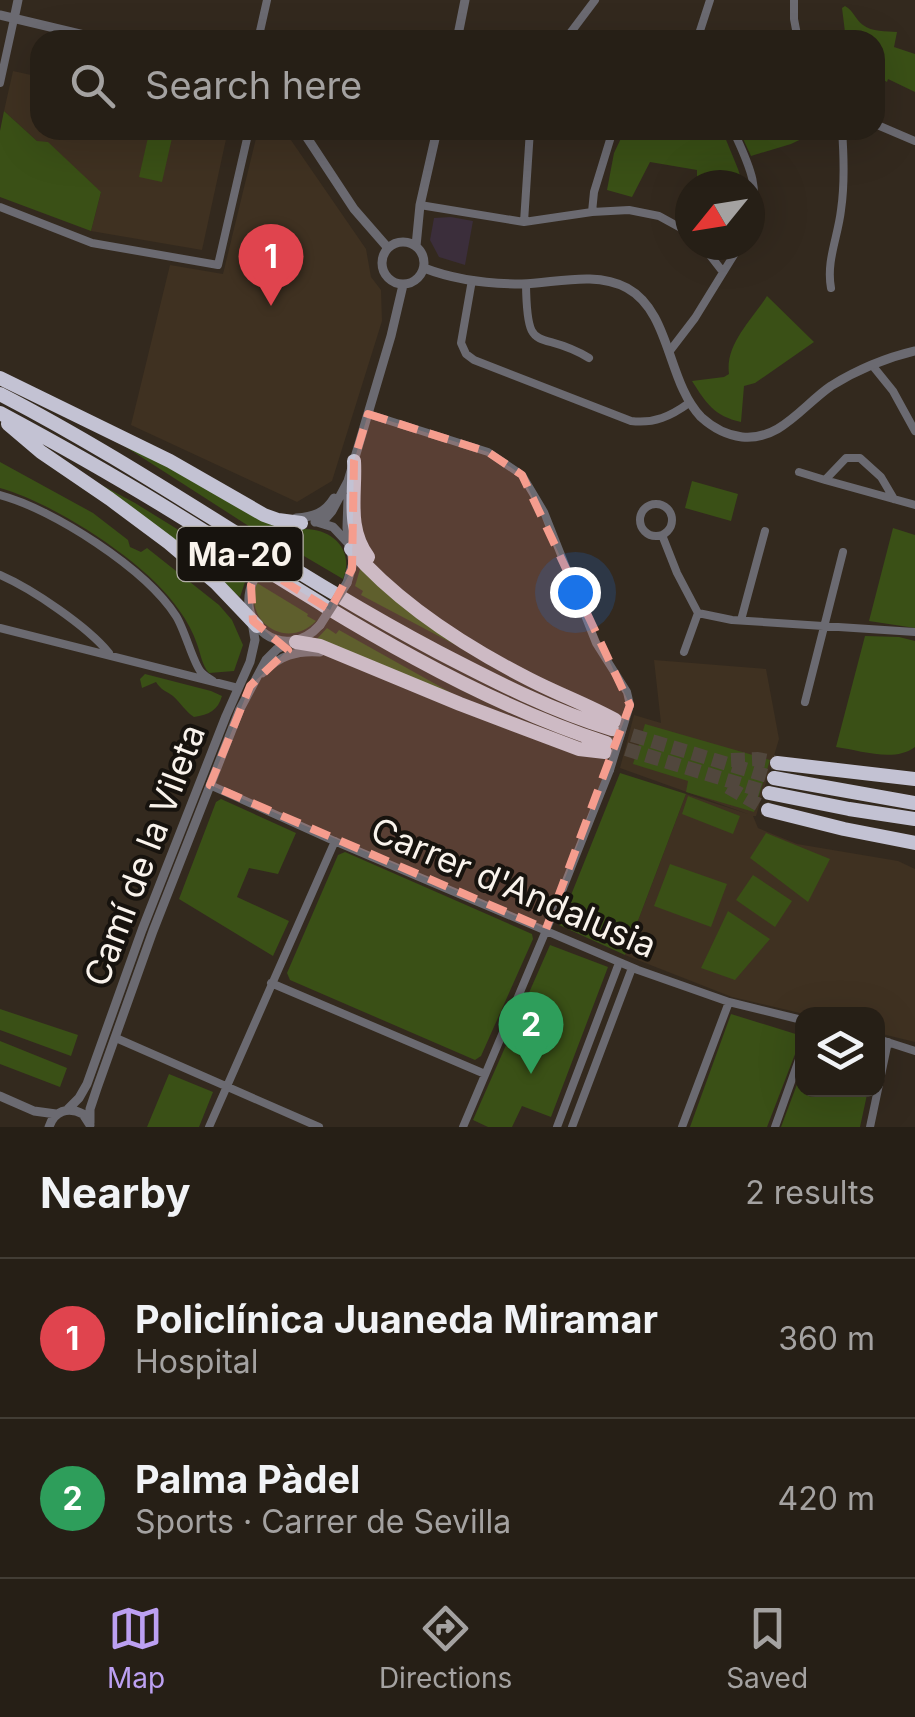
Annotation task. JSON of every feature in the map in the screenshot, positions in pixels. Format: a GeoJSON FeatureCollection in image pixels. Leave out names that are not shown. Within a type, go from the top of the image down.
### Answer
{"type":"FeatureCollection","features":[{"type":"Feature","properties":{"kind":"highway"},"geometry":{"type":"LineString","coordinates":[[0,378],[134,443],[264,516],[308,522]]}},
{"type":"Feature","properties":{"kind":"highway","name":"Ma-20"},"geometry":{"type":"LineString","coordinates":[[0,394],[124,462],[405,634],[609,736]]}},
{"type":"Feature","properties":{"kind":"highway"},"geometry":{"type":"LineString","coordinates":[[0,415],[41,452],[168,543],[253,620]]}},
{"type":"Feature","properties":{"kind":"highway","name":"Ma-20"},"geometry":{"type":"LineString","coordinates":[[0,415],[100,468],[380,638],[500,700],[609,736]]}},
{"type":"Feature","properties":{"kind":"highway"},"geometry":{"type":"LineString","coordinates":[[354,460],[353,516],[358,542],[378,569],[421,611]]}},
{"type":"Feature","properties":{"kind":"highway"},"geometry":{"type":"LineString","coordinates":[[294,642],[320,646],[579,749],[609,736],[590,706],[505,666],[421,611],[377,576],[351,547]]}},
{"type":"Feature","properties":{"kind":"highway"},"geometry":{"type":"LineString","coordinates":[[773,778],[915,777]]}},
{"type":"Feature","properties":{"kind":"highway"},"geometry":{"type":"LineString","coordinates":[[773,778],[915,803]]}},
{"type":"Feature","properties":{"kind":"highway"},"geometry":{"type":"LineString","coordinates":[[773,778],[848,809],[915,819]]}},
{"type":"Feature","properties":{"kind":"highway"},"geometry":{"type":"LineString","coordinates":[[768,810],[915,846]]}},
{"type":"Feature","properties":{"kind":"street"},"geometry":{"type":"LineString","coordinates":[[0,83],[18,0]]}},
{"type":"Feature","properties":{"kind":"street"},"geometry":{"type":"LineString","coordinates":[[260,30],[268,0]]}},
{"type":"Feature","properties":{"kind":"street"},"geometry":{"type":"LineString","coordinates":[[459,30],[465,0]]}},
{"type":"Feature","properties":{"kind":"street"},"geometry":{"type":"LineString","coordinates":[[700,30],[710,0]]}},
{"type":"Feature","properties":{"kind":"street"},"geometry":{"type":"LineString","coordinates":[[794,0],[796,30]]}},
{"type":"Feature","properties":{"kind":"street"},"geometry":{"type":"LineString","coordinates":[[572,30],[591,2]]}},
{"type":"Feature","properties":{"kind":"street"},"geometry":{"type":"LineString","coordinates":[[0,15],[64,30]]}},
{"type":"Feature","properties":{"kind":"street"},"geometry":{"type":"LineString","coordinates":[[885,128],[915,142]]}},
{"type":"Feature","properties":{"kind":"street"},"geometry":{"type":"LineString","coordinates":[[0,207],[92,243],[218,265],[247,140]]}},
{"type":"Feature","properties":{"kind":"street"},"geometry":{"type":"LineString","coordinates":[[309,140],[354,208],[388,248]]}},
{"type":"Feature","properties":{"kind":"street"},"geometry":{"type":"LineString","coordinates":[[416,246],[434,140]]}},
{"type":"Feature","properties":{"kind":"street"},"geometry":{"type":"LineString","coordinates":[[524,222],[529,140]]}},
{"type":"Feature","properties":{"kind":"street"},"geometry":{"type":"LineString","coordinates":[[592,212],[610,140]]}},
{"type":"Feature","properties":{"kind":"street"},"geometry":{"type":"LineString","coordinates":[[738,140],[751,170]]}},
{"type":"Feature","properties":{"kind":"street"},"geometry":{"type":"LineString","coordinates":[[831,288],[828,270],[844,180],[842,140]]}},
{"type":"Feature","properties":{"kind":"street"},"geometry":{"type":"LineString","coordinates":[[420,206],[524,222],[628,210],[659,216],[675,225]]}},
{"type":"Feature","properties":{"kind":"street"},"geometry":{"type":"LineString","coordinates":[[405,242],[416,246],[423,256],[424,268],[417,280],[403,285],[390,280],[382,268],[388,248],[405,242]]}},
{"type":"Feature","properties":{"kind":"street"},"geometry":{"type":"LineString","coordinates":[[714,260],[723,272]]}},
{"type":"Feature","properties":{"kind":"street"},"geometry":{"type":"LineString","coordinates":[[669,352],[731,260]]}},
{"type":"Feature","properties":{"kind":"street"},"geometry":{"type":"LineString","coordinates":[[424,268],[472,280],[526,284],[595,279],[630,290],[651,313],[689,402],[716,430],[736,436],[767,435],[834,384],[872,365],[915,351]]}},
{"type":"Feature","properties":{"kind":"street"},"geometry":{"type":"LineString","coordinates":[[472,280],[462,344],[474,360],[631,421],[647,423],[674,414],[689,402]]}},
{"type":"Feature","properties":{"kind":"street"},"geometry":{"type":"LineString","coordinates":[[526,284],[526,312],[536,339],[572,348],[589,358]]}},
{"type":"Feature","properties":{"kind":"street"},"geometry":{"type":"LineString","coordinates":[[348,481],[347,528],[352,570],[346,583],[310,635],[294,642],[272,637],[253,620],[248,598],[254,578],[290,528],[325,519],[348,481],[403,285]]}},
{"type":"Feature","properties":{"kind":"street"},"geometry":{"type":"LineString","coordinates":[[872,365],[915,431]]}},
{"type":"Feature","properties":{"kind":"street"},"geometry":{"type":"LineString","coordinates":[[368,414],[488,452],[522,475],[544,512],[596,643],[627,692],[630,705],[610,770],[463,1127]]}},
{"type":"Feature","properties":{"kind":"street"},"geometry":{"type":"LineString","coordinates":[[824,480],[846,458],[860,458],[881,477],[894,500]]}},
{"type":"Feature","properties":{"kind":"street"},"geometry":{"type":"LineString","coordinates":[[799,472],[915,505]]}},
{"type":"Feature","properties":{"kind":"street"},"geometry":{"type":"LineString","coordinates":[[210,483],[272,514],[299,518],[325,509],[348,481]]}},
{"type":"Feature","properties":{"kind":"street"},"geometry":{"type":"LineString","coordinates":[[0,495],[35,507],[63,523],[122,562],[159,594],[182,628],[199,671],[213,681]]}},
{"type":"Feature","properties":{"kind":"street"},"geometry":{"type":"LineString","coordinates":[[657,504],[670,512],[670,528],[662,535],[647,534],[641,525],[641,515],[647,507],[657,504]]}},
{"type":"Feature","properties":{"kind":"street"},"geometry":{"type":"LineString","coordinates":[[308,522],[333,528],[351,547]]}},
{"type":"Feature","properties":{"kind":"street"},"geometry":{"type":"LineString","coordinates":[[741,620],[765,532]]}},
{"type":"Feature","properties":{"kind":"street"},"geometry":{"type":"LineString","coordinates":[[662,535],[676,573],[698,612],[741,620],[915,632]]}},
{"type":"Feature","properties":{"kind":"street"},"geometry":{"type":"LineString","coordinates":[[805,702],[843,552]]}},
{"type":"Feature","properties":{"kind":"street"},"geometry":{"type":"LineString","coordinates":[[0,574],[66,616],[100,642],[111,656]]}},
{"type":"Feature","properties":{"kind":"street"},"geometry":{"type":"LineString","coordinates":[[684,652],[698,612]]}},
{"type":"Feature","properties":{"kind":"street","name":"Camí de la Vileta"},"geometry":{"type":"LineString","coordinates":[[68,1110],[88,1084],[142,930],[253,654],[253,620]]}},
{"type":"Feature","properties":{"kind":"street"},"geometry":{"type":"LineString","coordinates":[[0,628],[238,688]]}},
{"type":"Feature","properties":{"kind":"street","name":"Camí de la Vileta"},"geometry":{"type":"LineString","coordinates":[[90,1125],[90,1109],[154,930],[250,686],[271,655],[294,642]]}},
{"type":"Feature","properties":{"kind":"street"},"geometry":{"type":"LineString","coordinates":[[250,686],[273,662],[294,653],[318,652],[364,664]]}},
{"type":"Feature","properties":{"kind":"street","name":"Carrer d'Andalusia"},"geometry":{"type":"LineString","coordinates":[[210,785],[632,968],[729,1002],[795,1018]]}},
{"type":"Feature","properties":{"kind":"street"},"geometry":{"type":"LineString","coordinates":[[208,1127],[335,841]]}},
{"type":"Feature","properties":{"kind":"street"},"geometry":{"type":"LineString","coordinates":[[557,1127],[619,962]]}},
{"type":"Feature","properties":{"kind":"street"},"geometry":{"type":"LineString","coordinates":[[572,1127],[632,968]]}},
{"type":"Feature","properties":{"kind":"street"},"geometry":{"type":"LineString","coordinates":[[271,983],[485,1074]]}},
{"type":"Feature","properties":{"kind":"street"},"geometry":{"type":"LineString","coordinates":[[682,1127],[729,1002]]}},
{"type":"Feature","properties":{"kind":"street"},"geometry":{"type":"LineString","coordinates":[[116,1038],[319,1127]]}},
{"type":"Feature","properties":{"kind":"street"},"geometry":{"type":"LineString","coordinates":[[885,1041],[915,1050]]}},
{"type":"Feature","properties":{"kind":"street"},"geometry":{"type":"LineString","coordinates":[[870,1127],[888,1042]]}},
{"type":"Feature","properties":{"kind":"street"},"geometry":{"type":"LineString","coordinates":[[775,1127],[795,1070]]}},
{"type":"Feature","properties":{"kind":"street"},"geometry":{"type":"LineString","coordinates":[[0,1096],[34,1111],[56,1114],[68,1110],[82,1114],[90,1125]]}},
{"type":"Feature","properties":{"kind":"street"},"geometry":{"type":"LineString","coordinates":[[34,1111],[48,1127],[56,1114]]}},
{"type":"Feature","properties":{"kind":"highlighted area"},"geometry":{"type":"Polygon","coordinates":[[[368,414],[488,452],[522,475],[630,705],[546,929],[210,785],[250,686],[288,650],[253,621],[251,585],[261,567],[330,610],[352,569],[354,461],[368,414]]]}},
{"type":"Feature","properties":{"kind":"shaded area"},"geometry":{"type":"Polygon","coordinates":[[[13,71],[30,75],[30,135],[4,111],[13,71]]]}},
{"type":"Feature","properties":{"kind":"shaded area"},"geometry":{"type":"Polygon","coordinates":[[[226,140],[202,250],[91,231],[101,192],[37,141],[226,140]]]}},
{"type":"Feature","properties":{"kind":"shaded area"},"geometry":{"type":"Polygon","coordinates":[[[256,140],[291,140],[366,249],[371,277],[381,290],[382,321],[332,481],[297,502],[131,425],[170,265],[223,274],[256,140]]]}},
{"type":"Feature","properties":{"kind":"shaded area"},"geometry":{"type":"Polygon","coordinates":[[[434,218],[473,221],[465,265],[439,257],[430,240],[434,218]]]}},
{"type":"Feature","properties":{"kind":"shaded area"},"geometry":{"type":"Polygon","coordinates":[[[654,660],[766,669],[779,739],[753,816],[758,828],[797,844],[898,861],[915,869],[915,1042],[885,1035],[885,1007],[795,1007],[795,1012],[732,997],[625,955],[686,794],[748,814],[620,768],[634,715],[661,723],[654,660]]]}},
{"type":"Feature","properties":{"kind":"green space"},"geometry":{"type":"Polygon","coordinates":[[[845,6],[860,23],[876,30],[845,30],[845,6]]]}},
{"type":"Feature","properties":{"kind":"green space"},"geometry":{"type":"Polygon","coordinates":[[[885,31],[897,32],[894,47],[915,54],[915,92],[888,79],[887,82],[885,31]]]}},
{"type":"Feature","properties":{"kind":"green space"},"geometry":{"type":"Polygon","coordinates":[[[4,111],[30,135],[30,140],[48,142],[101,192],[91,231],[0,197],[0,131],[4,111]]]}},
{"type":"Feature","properties":{"kind":"green space"},"geometry":{"type":"Polygon","coordinates":[[[147,140],[172,140],[162,182],[139,177],[147,140]]]}},
{"type":"Feature","properties":{"kind":"green space"},"geometry":{"type":"Polygon","coordinates":[[[620,140],[726,140],[738,170],[697,170],[650,162],[632,197],[607,190],[620,140]]]}},
{"type":"Feature","properties":{"kind":"green space"},"geometry":{"type":"Polygon","coordinates":[[[744,140],[799,140],[791,144],[751,156],[744,140]]]}},
{"type":"Feature","properties":{"kind":"green space"},"geometry":{"type":"Polygon","coordinates":[[[767,296],[814,342],[755,383],[744,386],[741,422],[712,408],[692,381],[729,374],[735,342],[767,296]]]}},
{"type":"Feature","properties":{"kind":"green space"},"geometry":{"type":"Polygon","coordinates":[[[118,442],[281,525],[272,535],[258,532],[118,442]]]}},
{"type":"Feature","properties":{"kind":"green space"},"geometry":{"type":"Polygon","coordinates":[[[0,462],[93,513],[128,540],[130,547],[141,552],[147,548],[219,605],[232,620],[243,645],[234,671],[209,673],[179,610],[146,573],[123,555],[72,521],[0,488],[0,462]]]}},
{"type":"Feature","properties":{"kind":"green space"},"geometry":{"type":"Polygon","coordinates":[[[94,481],[248,573],[240,597],[94,481]]]}},
{"type":"Feature","properties":{"kind":"green space"},"geometry":{"type":"Polygon","coordinates":[[[692,481],[738,494],[731,521],[685,508],[692,481]]]}},
{"type":"Feature","properties":{"kind":"green space"},"geometry":{"type":"Polygon","coordinates":[[[893,528],[915,535],[915,628],[869,621],[893,528]]]}},
{"type":"Feature","properties":{"kind":"green space"},"geometry":{"type":"Polygon","coordinates":[[[303,529],[323,532],[338,543],[346,559],[343,579],[284,542],[303,529]]]}},
{"type":"Feature","properties":{"kind":"green space"},"geometry":{"type":"Polygon","coordinates":[[[361,566],[482,659],[361,595],[363,591],[355,586],[361,566]]]}},
{"type":"Feature","properties":{"kind":"green space"},"geometry":{"type":"Polygon","coordinates":[[[257,583],[316,621],[305,630],[292,633],[270,628],[256,610],[257,583]]]}},
{"type":"Feature","properties":{"kind":"green space"},"geometry":{"type":"Polygon","coordinates":[[[327,628],[336,634],[339,630],[455,695],[315,641],[327,628]]]}},
{"type":"Feature","properties":{"kind":"green space"},"geometry":{"type":"Polygon","coordinates":[[[865,636],[915,641],[915,747],[907,752],[877,754],[836,747],[865,636]]]}},
{"type":"Feature","properties":{"kind":"green space"},"geometry":{"type":"Polygon","coordinates":[[[145,674],[222,696],[212,711],[194,717],[156,682],[142,688],[140,679],[145,674]]]}},
{"type":"Feature","properties":{"kind":"green space"},"geometry":{"type":"Polygon","coordinates":[[[645,724],[770,760],[754,812],[686,792],[688,781],[633,764],[645,724]]]}},
{"type":"Feature","properties":{"kind":"green space"},"geometry":{"type":"Polygon","coordinates":[[[620,773],[686,794],[625,955],[559,925],[620,773]]]}},
{"type":"Feature","properties":{"kind":"green space"},"geometry":{"type":"Polygon","coordinates":[[[688,796],[740,816],[733,834],[682,814],[688,796]]]}},
{"type":"Feature","properties":{"kind":"green space"},"geometry":{"type":"Polygon","coordinates":[[[221,799],[296,833],[278,874],[249,868],[237,897],[289,921],[273,956],[179,899],[216,802],[221,799]]]}},
{"type":"Feature","properties":{"kind":"green space"},"geometry":{"type":"Polygon","coordinates":[[[766,833],[830,859],[808,902],[750,858],[766,833]]]}},
{"type":"Feature","properties":{"kind":"green space"},"geometry":{"type":"Polygon","coordinates":[[[345,852],[532,934],[481,1056],[475,1060],[290,980],[287,973],[338,855],[345,852]]]}},
{"type":"Feature","properties":{"kind":"green space"},"geometry":{"type":"Polygon","coordinates":[[[670,864],[727,884],[711,927],[654,906],[670,864]]]}},
{"type":"Feature","properties":{"kind":"green space"},"geometry":{"type":"Polygon","coordinates":[[[753,875],[792,901],[775,927],[736,900],[753,875]]]}},
{"type":"Feature","properties":{"kind":"green space"},"geometry":{"type":"Polygon","coordinates":[[[728,911],[770,939],[735,980],[701,968],[728,911]]]}},
{"type":"Feature","properties":{"kind":"green space"},"geometry":{"type":"Polygon","coordinates":[[[550,945],[608,967],[551,1117],[522,1106],[512,1127],[488,1127],[473,1120],[550,945]]]}},
{"type":"Feature","properties":{"kind":"green space"},"geometry":{"type":"Polygon","coordinates":[[[0,1009],[78,1035],[71,1056],[0,1030],[0,1009]]]}},
{"type":"Feature","properties":{"kind":"green space"},"geometry":{"type":"Polygon","coordinates":[[[731,1014],[795,1034],[795,1054],[767,1127],[690,1127],[731,1014]]]}},
{"type":"Feature","properties":{"kind":"green space"},"geometry":{"type":"Polygon","coordinates":[[[0,1041],[67,1068],[60,1087],[0,1064],[0,1041]]]}},
{"type":"Feature","properties":{"kind":"green space"},"geometry":{"type":"Polygon","coordinates":[[[169,1074],[213,1092],[199,1127],[147,1127],[169,1074]]]}},
{"type":"Feature","properties":{"kind":"green space"},"geometry":{"type":"Polygon","coordinates":[[[795,1090],[795,1097],[866,1097],[860,1127],[781,1127],[795,1090]]]}},
{"type":"Feature","properties":{"kind":"tunnel"},"geometry":{"type":"LineString","coordinates":[[612,729],[774,778]]}},
{"type":"Feature","properties":{"kind":"tunnel"},"geometry":{"type":"LineString","coordinates":[[606,743],[769,793]]}},
{"type":"Feature","properties":{"kind":"tunnel"},"geometry":{"type":"LineString","coordinates":[[731,760],[777,763]]}},
{"type":"Feature","properties":{"kind":"tunnel"},"geometry":{"type":"LineString","coordinates":[[728,787],[768,810]]}},
{"type":"Feature","properties":{"kind":"place","name":"Policlínica Juaneda Miramar"},"geometry":{"type":"Point","coordinates":[271,306]}},
{"type":"Feature","properties":{"kind":"place","name":"Palma Pàdel"},"geometry":{"type":"Point","coordinates":[531,1074]}}]}
